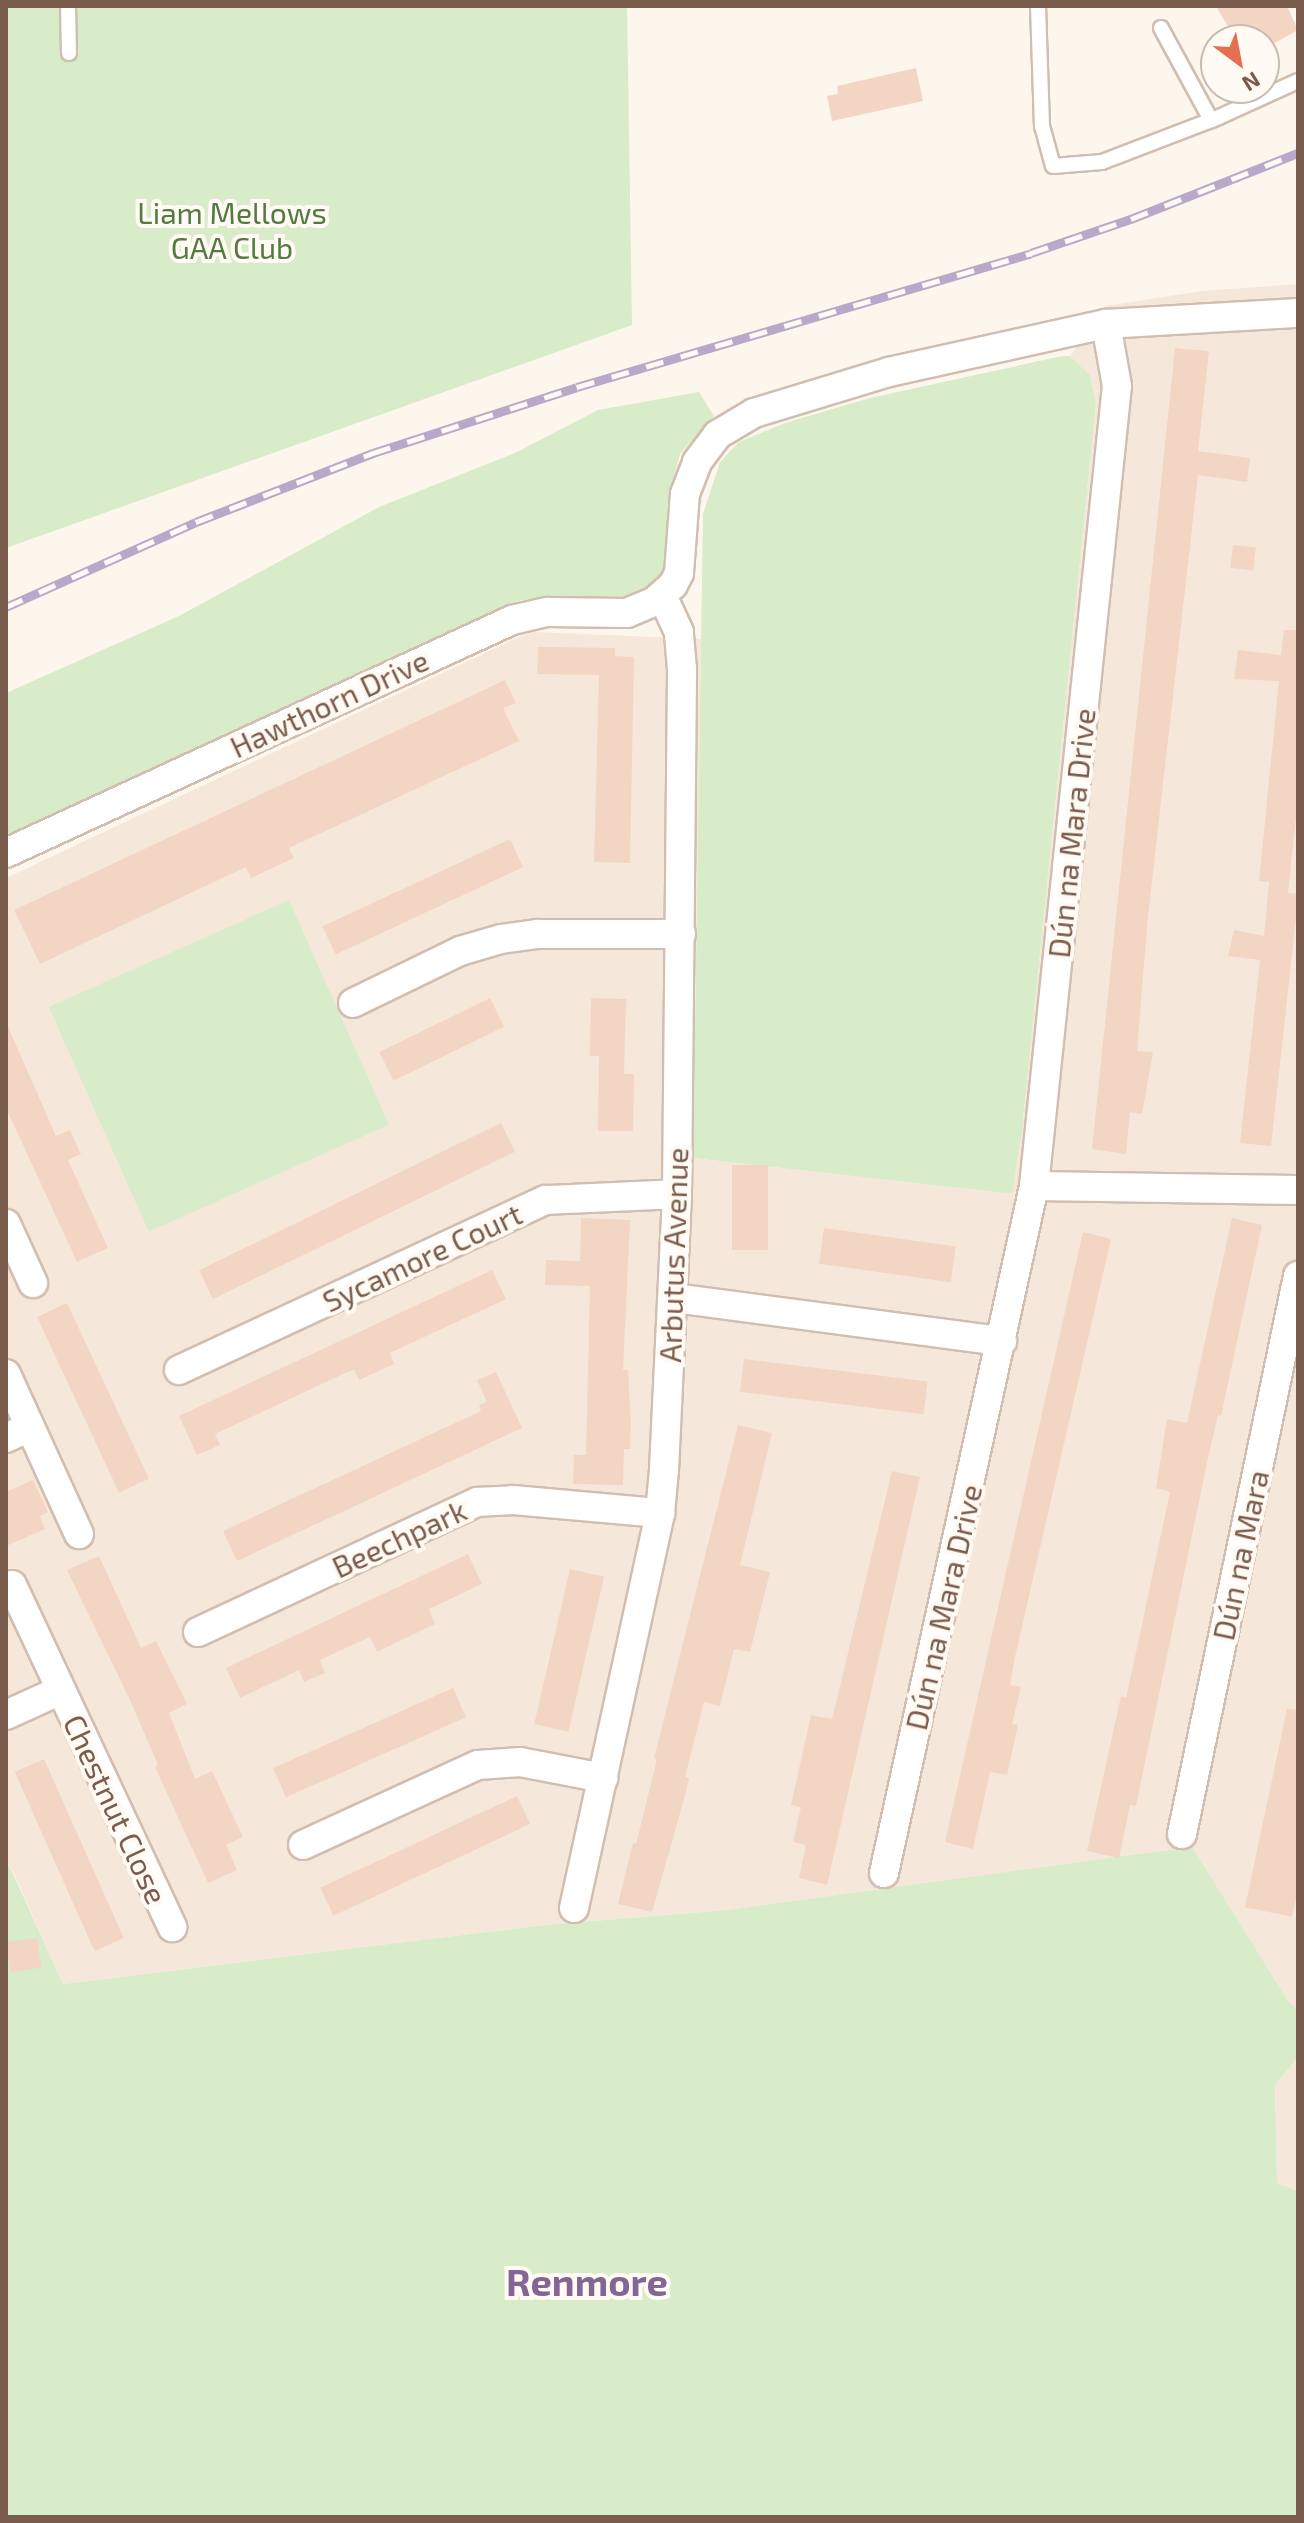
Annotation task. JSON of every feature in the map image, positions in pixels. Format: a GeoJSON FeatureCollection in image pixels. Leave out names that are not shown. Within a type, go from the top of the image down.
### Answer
{"type":"FeatureCollection","features":[{"type":"Feature","properties":{"kind":"street"},"geometry":{"type":"LineString","coordinates":[[662,596],[679,573],[682,515],[693,471],[705,449],[732,424],[767,408],[889,372],[1106,324],[1298,313]]}},
{"type":"Feature","properties":{"kind":"street","name":"Dún na Mara Drive"},"geometry":{"type":"LineString","coordinates":[[884,1873],[1034,1186],[1117,386],[1106,324]]}},
{"type":"Feature","properties":{"kind":"street","name":"Hawthorn Drive"},"geometry":{"type":"LineString","coordinates":[[6,853],[505,623],[548,612],[627,613],[662,596]]}},
{"type":"Feature","properties":{"kind":"street","name":"Arbutus Avenue"},"geometry":{"type":"LineString","coordinates":[[574,1908],[660,1513],[674,1298],[677,1194],[682,650],[679,632],[662,596]]}},
{"type":"Feature","properties":{"kind":"street"},"geometry":{"type":"LineString","coordinates":[[353,1003],[460,951],[501,939],[538,934],[681,934]]}},
{"type":"Feature","properties":{"kind":"street"},"geometry":{"type":"LineString","coordinates":[[1034,1186],[1298,1190]]}},
{"type":"Feature","properties":{"kind":"street","name":"Sycamore Court"},"geometry":{"type":"LineString","coordinates":[[179,1370],[546,1200],[677,1194]]}},
{"type":"Feature","properties":{"kind":"street"},"geometry":{"type":"LineString","coordinates":[[6,1224],[33,1283]]}},
{"type":"Feature","properties":{"kind":"street","name":"Dún na Mara"},"geometry":{"type":"LineString","coordinates":[[1182,1834],[1298,1276]]}},
{"type":"Feature","properties":{"kind":"street"},"geometry":{"type":"LineString","coordinates":[[674,1298],[1002,1341]]}},
{"type":"Feature","properties":{"kind":"street"},"geometry":{"type":"LineString","coordinates":[[6,1374],[18,1432],[79,1534]]}},
{"type":"Feature","properties":{"kind":"street","name":"Beechpark"},"geometry":{"type":"LineString","coordinates":[[198,1632],[477,1502],[513,1500],[660,1513]]}},
{"type":"Feature","properties":{"kind":"street","name":"Chestnut Close"},"geometry":{"type":"LineString","coordinates":[[12,1585],[172,1927]]}},
{"type":"Feature","properties":{"kind":"street","name":"Chestnut Close"},"geometry":{"type":"LineString","coordinates":[[6,1715],[61,1690]]}},
{"type":"Feature","properties":{"kind":"street"},"geometry":{"type":"LineString","coordinates":[[303,1845],[478,1765],[520,1762],[603,1778]]}},
{"type":"Feature","properties":{"kind":"lane"},"geometry":{"type":"LineString","coordinates":[[68,6],[69,53]]}},
{"type":"Feature","properties":{"kind":"lane"},"geometry":{"type":"LineString","coordinates":[[1038,6],[1042,126],[1053,166],[1102,162],[1211,120],[1298,81]]}},
{"type":"Feature","properties":{"kind":"lane"},"geometry":{"type":"LineString","coordinates":[[1161,28],[1211,120]]}},
{"type":"Feature","properties":{"kind":"shaded area"},"geometry":{"type":"Polygon","coordinates":[[[1298,284],[1298,2010],[1288,2001],[1192,1848],[727,1910],[545,1925],[63,1984],[11,1867],[6,1869],[6,878],[521,636],[535,632],[701,639],[693,1158],[1011,1194],[1022,1130],[1096,403],[1090,375],[1070,356],[1105,306],[1202,291],[1298,284]]]}},
{"type":"Feature","properties":{"kind":"shaded area"},"geometry":{"type":"Polygon","coordinates":[[[1298,2057],[1298,2191],[1277,2183],[1275,2085],[1298,2057]]]}},
{"type":"Feature","properties":{"kind":"green space","name":"Liam Mellows GAA Club"},"geometry":{"type":"Polygon","coordinates":[[[6,6],[627,6],[632,325],[6,548],[6,6]]]}},
{"type":"Feature","properties":{"kind":"green space"},"geometry":{"type":"Polygon","coordinates":[[[1070,356],[1090,375],[1096,403],[1022,1130],[1012,1194],[693,1158],[703,514],[720,462],[739,442],[785,423],[870,398],[1070,356]]]}},
{"type":"Feature","properties":{"kind":"green space"},"geometry":{"type":"Polygon","coordinates":[[[699,392],[714,416],[680,454],[667,507],[668,555],[663,572],[647,590],[623,600],[542,597],[517,601],[6,838],[6,693],[179,616],[379,507],[515,453],[598,410],[699,392]]]}},
{"type":"Feature","properties":{"kind":"green space"},"geometry":{"type":"Polygon","coordinates":[[[289,900],[389,1125],[149,1232],[49,1007],[289,900]]]}},
{"type":"Feature","properties":{"kind":"green space"},"geometry":{"type":"Polygon","coordinates":[[[1192,1847],[1288,2001],[1298,2010],[1298,2057],[1275,2085],[1277,2183],[1298,2191],[1298,2517],[6,2517],[6,1869],[10,1867],[63,1984],[545,1925],[727,1910],[1192,1847]]]}},
{"type":"Feature","properties":{"kind":"building"},"geometry":{"type":"Polygon","coordinates":[[[1216,6],[1287,6],[1298,30],[1280,40],[1280,24],[1227,24],[1216,6]]]}},
{"type":"Feature","properties":{"kind":"building"},"geometry":{"type":"Polygon","coordinates":[[[916,68],[923,101],[832,121],[827,96],[838,94],[837,86],[916,68]]]}},
{"type":"Feature","properties":{"kind":"building"},"geometry":{"type":"Polygon","coordinates":[[[1175,348],[1209,351],[1198,451],[1250,458],[1247,482],[1198,475],[1148,917],[1137,1051],[1153,1052],[1142,1114],[1130,1112],[1126,1154],[1092,1149],[1175,348]]]}},
{"type":"Feature","properties":{"kind":"building"},"geometry":{"type":"Polygon","coordinates":[[[1233,545],[1256,548],[1253,571],[1230,568],[1233,545]]]}},
{"type":"Feature","properties":{"kind":"building"},"geometry":{"type":"Polygon","coordinates":[[[1284,630],[1298,630],[1298,799],[1288,893],[1298,894],[1298,899],[1271,1146],[1240,1143],[1260,960],[1228,956],[1234,930],[1264,936],[1269,882],[1259,881],[1279,681],[1234,679],[1238,650],[1281,655],[1284,630]]]}},
{"type":"Feature","properties":{"kind":"building"},"geometry":{"type":"Polygon","coordinates":[[[538,647],[615,648],[615,656],[634,657],[630,863],[594,862],[599,675],[537,674],[538,647]]]}},
{"type":"Feature","properties":{"kind":"building"},"geometry":{"type":"Polygon","coordinates":[[[505,680],[516,703],[503,708],[519,741],[289,848],[294,858],[251,878],[246,867],[40,964],[14,910],[505,680]]]}},
{"type":"Feature","properties":{"kind":"building"},"geometry":{"type":"Polygon","coordinates":[[[510,839],[523,867],[335,955],[322,926],[510,839]]]}},
{"type":"Feature","properties":{"kind":"building"},"geometry":{"type":"Polygon","coordinates":[[[490,998],[504,1027],[393,1081],[379,1052],[490,998]]]}},
{"type":"Feature","properties":{"kind":"building"},"geometry":{"type":"Polygon","coordinates":[[[591,998],[626,999],[624,1074],[634,1074],[633,1131],[598,1131],[599,1056],[590,1056],[591,998]]]}},
{"type":"Feature","properties":{"kind":"building"},"geometry":{"type":"Polygon","coordinates":[[[6,1022],[56,1136],[70,1130],[81,1154],[68,1160],[108,1248],[77,1262],[6,1108],[6,1022]]]}},
{"type":"Feature","properties":{"kind":"building"},"geometry":{"type":"Polygon","coordinates":[[[501,1123],[515,1152],[213,1299],[199,1270],[501,1123]]]}},
{"type":"Feature","properties":{"kind":"building"},"geometry":{"type":"Polygon","coordinates":[[[732,1165],[768,1165],[768,1250],[732,1250],[732,1165]]]}},
{"type":"Feature","properties":{"kind":"building"},"geometry":{"type":"Polygon","coordinates":[[[581,1218],[630,1220],[623,1370],[628,1370],[631,1422],[630,1449],[624,1449],[623,1485],[573,1484],[574,1455],[586,1455],[590,1286],[545,1285],[546,1260],[580,1261],[581,1218]]]}},
{"type":"Feature","properties":{"kind":"building"},"geometry":{"type":"Polygon","coordinates":[[[1232,1218],[1262,1225],[1221,1416],[1218,1415],[1208,1458],[1136,1806],[1130,1805],[1119,1858],[1087,1851],[1121,1696],[1126,1698],[1170,1492],[1156,1488],[1167,1419],[1187,1423],[1232,1218]]]}},
{"type":"Feature","properties":{"kind":"building"},"geometry":{"type":"Polygon","coordinates":[[[824,1228],[956,1247],[951,1282],[819,1264],[824,1228]]]}},
{"type":"Feature","properties":{"kind":"building"},"geometry":{"type":"Polygon","coordinates":[[[1083,1232],[1111,1239],[1015,1657],[1010,1685],[1021,1687],[1012,1724],[1018,1725],[1007,1775],[990,1772],[973,1849],[945,1842],[1083,1232]]]}},
{"type":"Feature","properties":{"kind":"building"},"geometry":{"type":"Polygon","coordinates":[[[492,1270],[506,1299],[390,1353],[394,1364],[359,1380],[354,1369],[215,1434],[220,1445],[197,1455],[179,1416],[492,1270]]]}},
{"type":"Feature","properties":{"kind":"building"},"geometry":{"type":"Polygon","coordinates":[[[67,1303],[149,1479],[119,1493],[37,1317],[67,1303]]]}},
{"type":"Feature","properties":{"kind":"building"},"geometry":{"type":"Polygon","coordinates":[[[744,1359],[928,1382],[924,1414],[740,1392],[744,1359]]]}},
{"type":"Feature","properties":{"kind":"building"},"geometry":{"type":"Polygon","coordinates":[[[496,1372],[522,1428],[237,1561],[223,1531],[481,1411],[479,1405],[487,1402],[477,1380],[496,1372]]]}},
{"type":"Feature","properties":{"kind":"building"},"geometry":{"type":"Polygon","coordinates":[[[738,1425],[772,1433],[740,1565],[770,1572],[750,1652],[734,1649],[720,1706],[704,1702],[685,1777],[689,1778],[686,1792],[652,1912],[618,1904],[633,1843],[636,1844],[657,1759],[654,1758],[738,1425]]]}},
{"type":"Feature","properties":{"kind":"building"},"geometry":{"type":"Polygon","coordinates":[[[892,1471],[920,1477],[827,1885],[799,1878],[806,1845],[793,1842],[801,1807],[791,1805],[811,1715],[832,1719],[892,1471]]]}},
{"type":"Feature","properties":{"kind":"building"},"geometry":{"type":"Polygon","coordinates":[[[33,1480],[48,1512],[40,1516],[45,1529],[6,1546],[6,1492],[33,1480]]]}},
{"type":"Feature","properties":{"kind":"building"},"geometry":{"type":"Polygon","coordinates":[[[468,1554],[482,1584],[429,1609],[435,1624],[377,1652],[370,1637],[320,1660],[325,1673],[304,1682],[299,1670],[240,1698],[226,1668],[468,1554]]]}},
{"type":"Feature","properties":{"kind":"building"},"geometry":{"type":"Polygon","coordinates":[[[99,1556],[141,1648],[156,1641],[187,1704],[169,1713],[195,1779],[212,1771],[243,1837],[226,1845],[237,1870],[208,1883],[155,1767],[158,1765],[130,1700],[67,1570],[99,1556]]]}},
{"type":"Feature","properties":{"kind":"building"},"geometry":{"type":"Polygon","coordinates":[[[570,1569],[604,1577],[568,1732],[534,1724],[570,1569]]]}},
{"type":"Feature","properties":{"kind":"building"},"geometry":{"type":"Polygon","coordinates":[[[453,1688],[466,1717],[286,1797],[273,1768],[453,1688]]]}},
{"type":"Feature","properties":{"kind":"building"},"geometry":{"type":"Polygon","coordinates":[[[1287,1709],[1298,1710],[1298,1889],[1292,1917],[1245,1907],[1287,1709]]]}},
{"type":"Feature","properties":{"kind":"building"},"geometry":{"type":"Polygon","coordinates":[[[44,1759],[124,1938],[94,1951],[15,1772],[44,1759]]]}},
{"type":"Feature","properties":{"kind":"building"},"geometry":{"type":"Polygon","coordinates":[[[517,1796],[530,1824],[333,1916],[320,1888],[517,1796]]]}},
{"type":"Feature","properties":{"kind":"building"},"geometry":{"type":"Polygon","coordinates":[[[37,1938],[41,1968],[10,1972],[6,1942],[37,1938]]]}},
{"type":"Feature","properties":{"kind":"railway"},"geometry":{"type":"LineString","coordinates":[[6,607],[196,522],[373,453],[577,387],[1031,253],[1131,219],[1298,153]]}},
{"type":"Feature","properties":{"kind":"district","name":"Renmore"},"geometry":{"type":"Point","coordinates":[587,2282]}}]}
